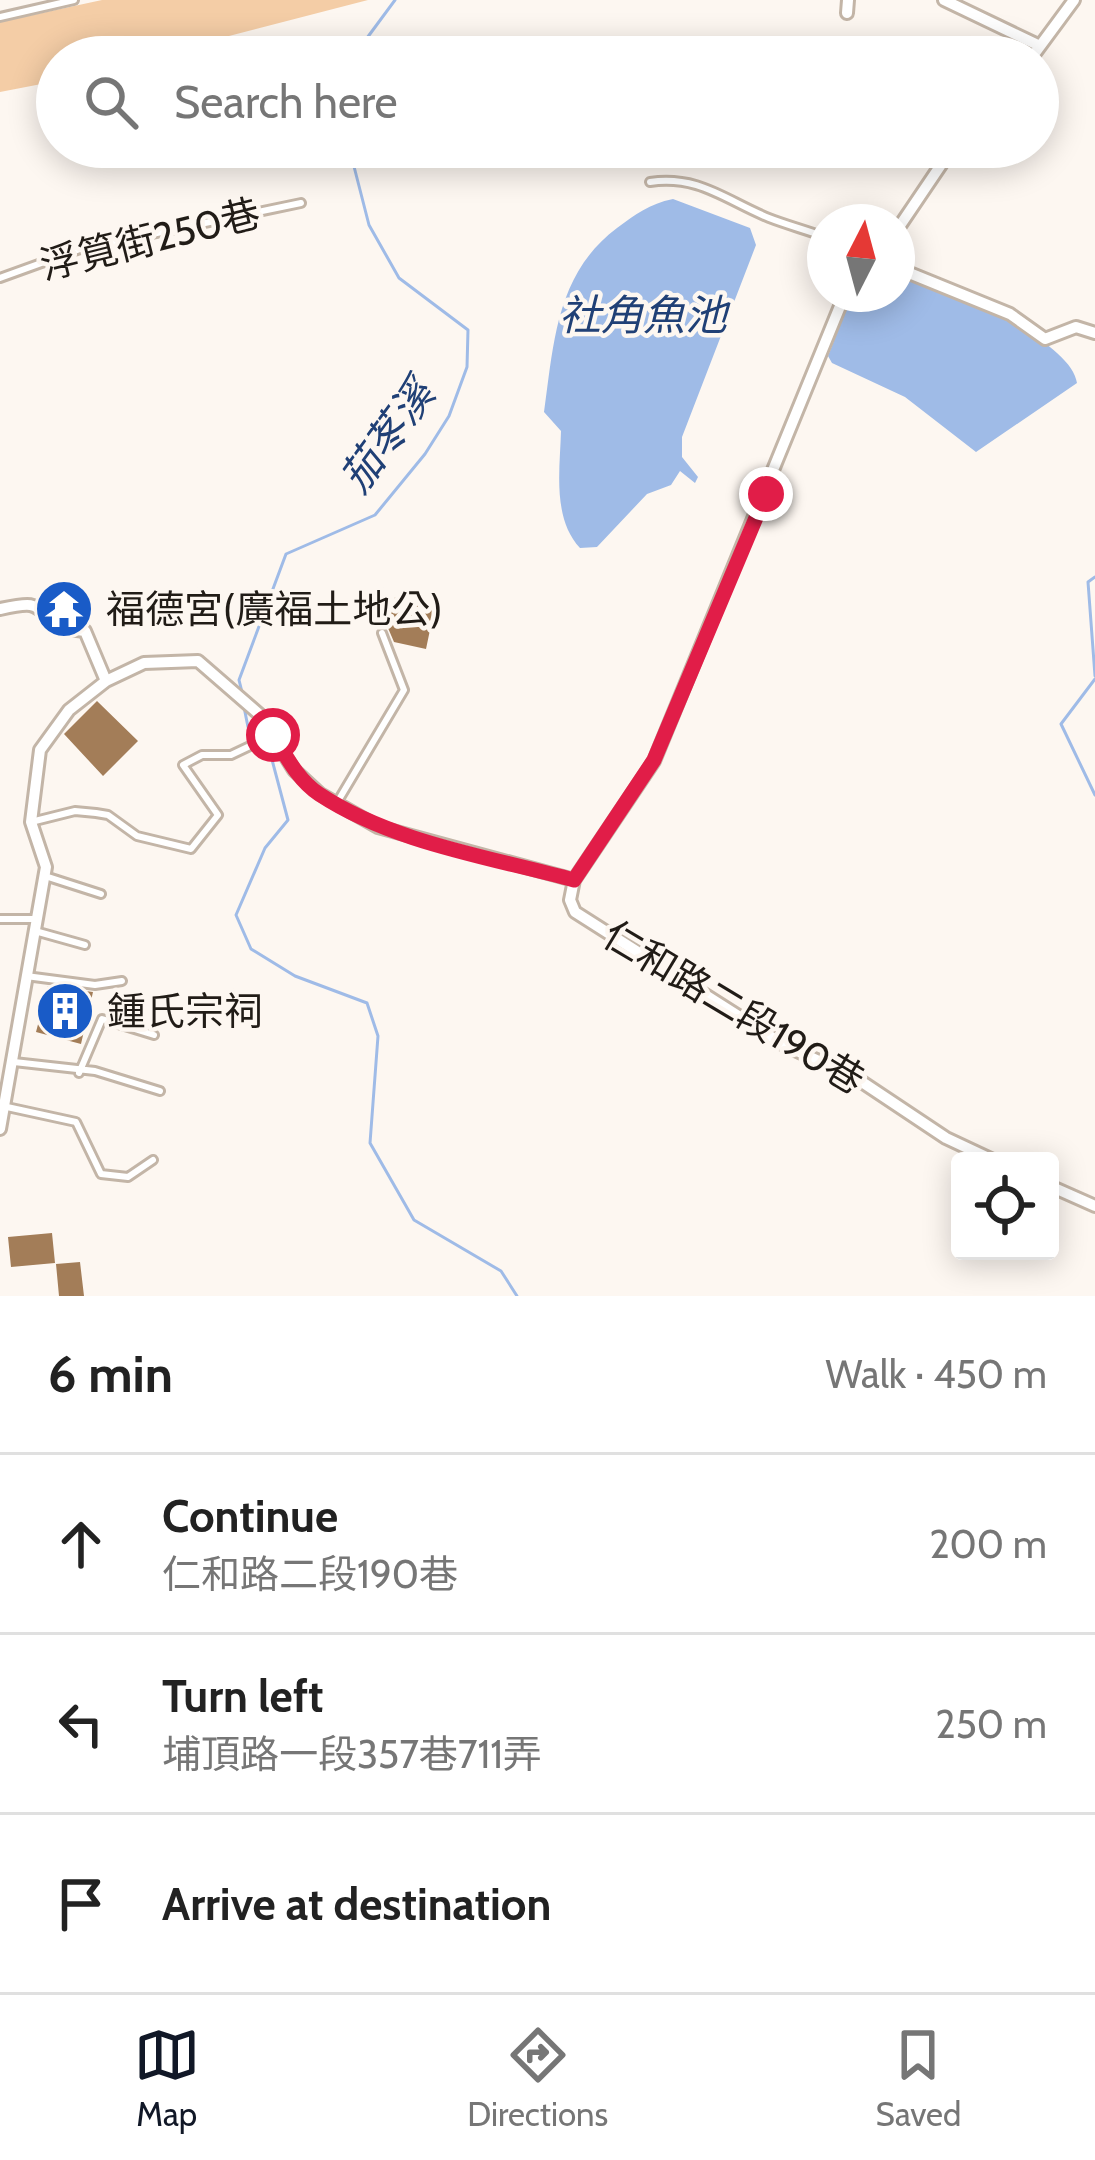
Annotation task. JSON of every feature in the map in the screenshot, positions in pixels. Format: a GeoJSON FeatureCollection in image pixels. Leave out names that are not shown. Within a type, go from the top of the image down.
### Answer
{"type":"FeatureCollection","features":[{"type":"Feature","properties":{"kind":"street"},"geometry":{"type":"LineString","coordinates":[[944,0],[1009,36]]}},
{"type":"Feature","properties":{"kind":"street"},"geometry":{"type":"LineString","coordinates":[[1047,36],[1074,0]]}},
{"type":"Feature","properties":{"kind":"street"},"geometry":{"type":"LineString","coordinates":[[915,204],[939,168]]}},
{"type":"Feature","properties":{"kind":"street"},"geometry":{"type":"LineString","coordinates":[[915,275],[1010,314],[1046,339],[1076,327],[1095,333]]}},
{"type":"Feature","properties":{"kind":"street"},"geometry":{"type":"LineString","coordinates":[[574,880],[654,760],[838,312]]}},
{"type":"Feature","properties":{"kind":"street"},"geometry":{"type":"LineString","coordinates":[[0,609],[29,602],[40,606],[61,628],[85,631],[106,680],[69,710],[40,750],[31,823],[44,876],[0,1129]]}},
{"type":"Feature","properties":{"kind":"street","name":"仁和路二段190巷"},"geometry":{"type":"LineString","coordinates":[[106,680],[144,662],[198,661],[259,714],[294,770],[320,794],[378,826],[574,880],[570,900],[575,912],[784,1046],[856,1078],[946,1138],[976,1152]]}},
{"type":"Feature","properties":{"kind":"street"},"geometry":{"type":"LineString","coordinates":[[1059,1190],[1095,1206]]}},
{"type":"Feature","properties":{"kind":"lane"},"geometry":{"type":"LineString","coordinates":[[0,16],[74,0]]}},
{"type":"Feature","properties":{"kind":"lane"},"geometry":{"type":"LineString","coordinates":[[650,182],[702,183],[768,218],[807,231]]}},
{"type":"Feature","properties":{"kind":"lane","name":"浮筧街250巷"},"geometry":{"type":"LineString","coordinates":[[0,278],[80,249],[301,203]]}},
{"type":"Feature","properties":{"kind":"lane"},"geometry":{"type":"LineString","coordinates":[[338,801],[404,690],[382,633]]}},
{"type":"Feature","properties":{"kind":"lane"},"geometry":{"type":"LineString","coordinates":[[31,823],[75,811],[96,812],[137,836],[191,849],[218,815],[183,765],[202,755],[231,755],[273,735]]}},
{"type":"Feature","properties":{"kind":"lane"},"geometry":{"type":"LineString","coordinates":[[44,876],[100,894]]}},
{"type":"Feature","properties":{"kind":"lane"},"geometry":{"type":"LineString","coordinates":[[0,919],[36,925],[85,945]]}},
{"type":"Feature","properties":{"kind":"lane"},"geometry":{"type":"LineString","coordinates":[[26,976],[95,985],[122,981]]}},
{"type":"Feature","properties":{"kind":"lane"},"geometry":{"type":"LineString","coordinates":[[79,1072],[102,1019],[154,1035]]}},
{"type":"Feature","properties":{"kind":"lane"},"geometry":{"type":"LineString","coordinates":[[14,1061],[95,1071],[160,1091]]}},
{"type":"Feature","properties":{"kind":"lane"},"geometry":{"type":"LineString","coordinates":[[6,1101],[76,1122],[101,1174],[128,1177],[153,1160]]}},
{"type":"Feature","properties":{"kind":"shaded area"},"geometry":{"type":"Polygon","coordinates":[[[102,0],[368,0],[229,36],[36,36],[36,85],[0,92],[0,22],[102,0]]]}},
{"type":"Feature","properties":{"kind":"water","name":"社角魚池"},"geometry":{"type":"Polygon","coordinates":[[[673,199],[750,228],[756,245],[682,437],[682,457],[698,477],[695,483],[680,471],[671,485],[647,494],[597,547],[580,548],[561,508],[561,431],[544,412],[561,311],[581,266],[597,246],[637,214],[673,199]]]}},
{"type":"Feature","properties":{"kind":"water"},"geometry":{"type":"Polygon","coordinates":[[[915,280],[1028,332],[1069,366],[1077,383],[976,452],[905,397],[832,363],[828,356],[845,312],[915,312],[915,280]]]}},
{"type":"Feature","properties":{"kind":"building"},"geometry":{"type":"Polygon","coordinates":[[[395,597],[435,606],[426,649],[394,642],[388,628],[395,597]]]}},
{"type":"Feature","properties":{"kind":"building"},"geometry":{"type":"Polygon","coordinates":[[[97,701],[138,741],[103,776],[64,734],[97,701]]]}},
{"type":"Feature","properties":{"kind":"building","name":"鍾氏宗祠"},"geometry":{"type":"Polygon","coordinates":[[[48,986],[93,992],[81,1044],[36,1032],[48,986]]]}},
{"type":"Feature","properties":{"kind":"building"},"geometry":{"type":"Polygon","coordinates":[[[52,1233],[55,1263],[11,1267],[8,1237],[52,1233]]]}},
{"type":"Feature","properties":{"kind":"building"},"geometry":{"type":"Polygon","coordinates":[[[80,1262],[84,1296],[59,1296],[56,1264],[80,1262]]]}},
{"type":"Feature","properties":{"kind":"waterway","name":"茄苳溪"},"geometry":{"type":"LineString","coordinates":[[368,36],[395,0]]}},
{"type":"Feature","properties":{"kind":"waterway","name":"茄苳溪"},"geometry":{"type":"LineString","coordinates":[[242,692],[239,680],[286,554],[375,515],[449,416],[467,367],[468,330],[399,278],[369,225],[354,168]]}},
{"type":"Feature","properties":{"kind":"waterway"},"geometry":{"type":"LineString","coordinates":[[1095,577],[1088,582],[1095,676]]}},
{"type":"Feature","properties":{"kind":"waterway"},"geometry":{"type":"LineString","coordinates":[[1095,679],[1061,724],[1095,795]]}},
{"type":"Feature","properties":{"kind":"waterway","name":"茄苳溪"},"geometry":{"type":"LineString","coordinates":[[244,707],[248,727],[271,756],[288,820],[265,848],[236,915],[251,949],[295,976],[367,1003],[378,1036],[370,1143],[414,1220],[501,1271],[517,1296]]}},
{"type":"Feature","properties":{"kind":"place","name":"福德宮(廣福土地公)"},"geometry":{"type":"Point","coordinates":[64,609]}},
{"type":"Feature","properties":{"kind":"place","name":"鍾氏宗祠"},"geometry":{"type":"Point","coordinates":[65,1011]}},
{"type":"Feature","properties":{"kind":"route"},"geometry":{"type":"LineString","coordinates":[[273,735],[294,770],[320,794],[378,826],[574,880],[654,760],[766,494]]}}]}
